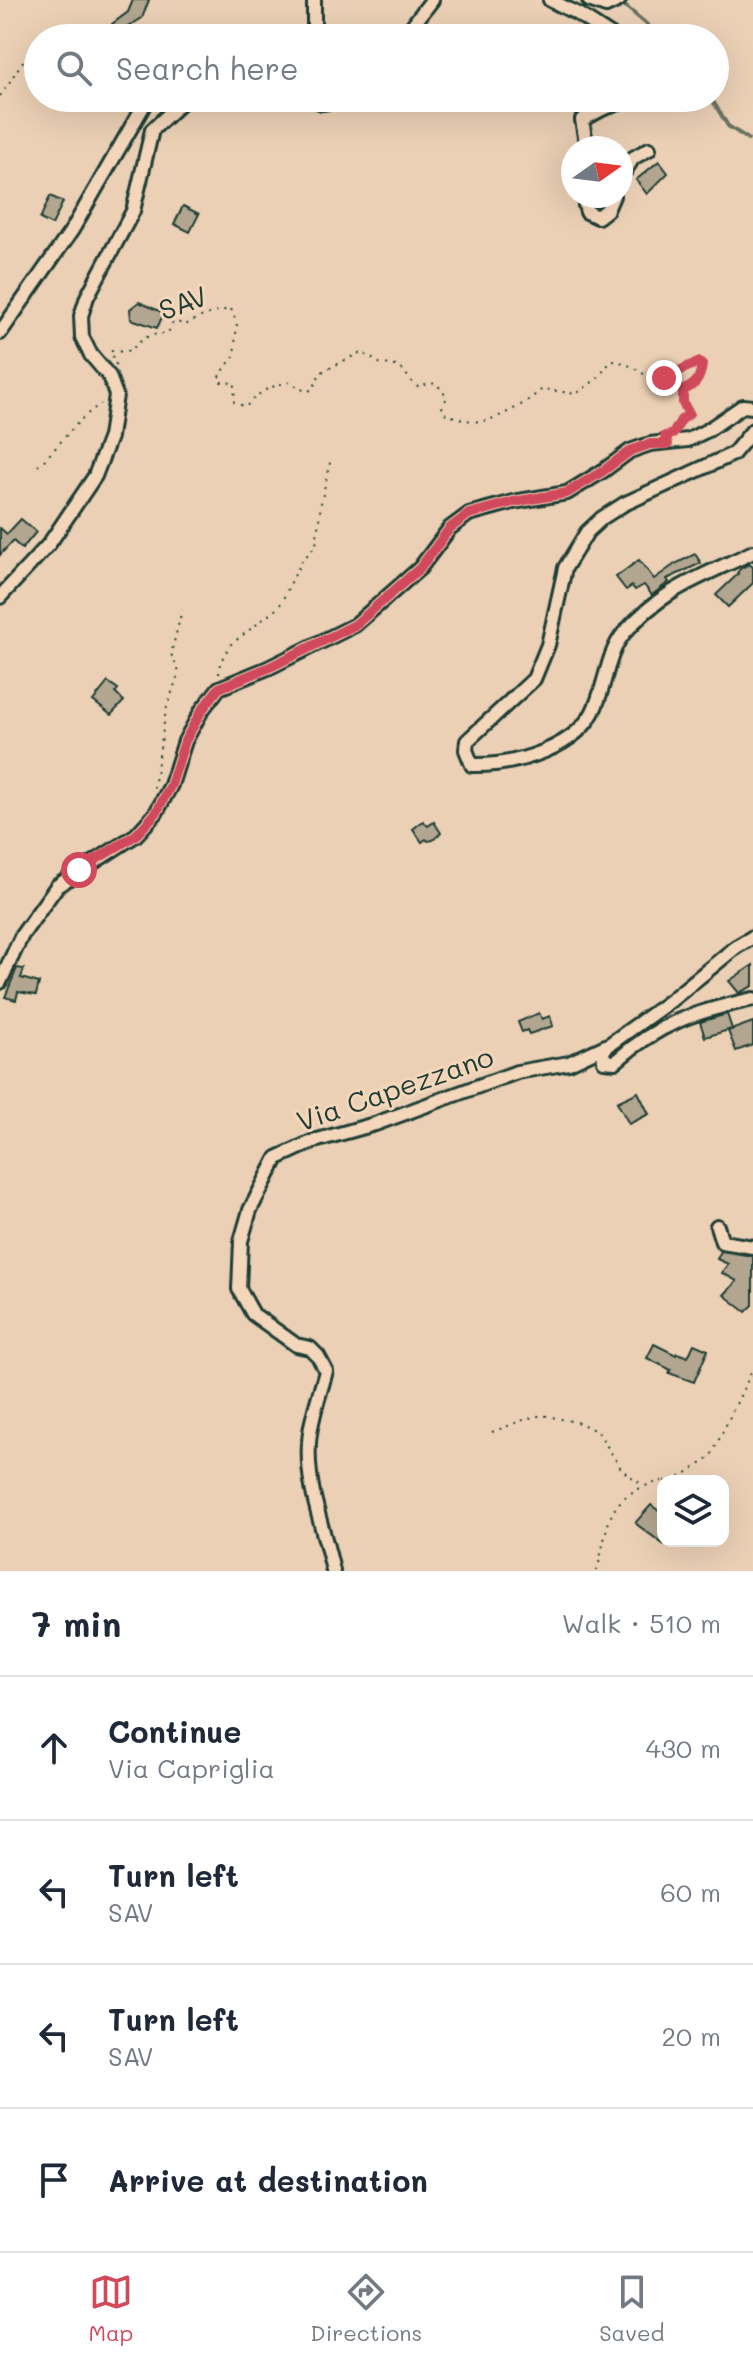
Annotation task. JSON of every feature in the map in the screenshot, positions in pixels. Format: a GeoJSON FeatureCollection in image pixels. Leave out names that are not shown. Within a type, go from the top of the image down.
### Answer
{"type":"FeatureCollection","features":[{"type":"Feature","properties":{"kind":"street"},"geometry":{"type":"LineString","coordinates":[[314,0],[314,24]]}},
{"type":"Feature","properties":{"kind":"street"},"geometry":{"type":"LineString","coordinates":[[414,24],[432,0]]}},
{"type":"Feature","properties":{"kind":"street"},"geometry":{"type":"LineString","coordinates":[[550,0],[593,24]]}},
{"type":"Feature","properties":{"kind":"street"},"geometry":{"type":"LineString","coordinates":[[589,0],[606,6],[618,1]]}},
{"type":"Feature","properties":{"kind":"street"},"geometry":{"type":"LineString","coordinates":[[0,333],[72,230],[140,112]]}},
{"type":"Feature","properties":{"kind":"street"},"geometry":{"type":"LineString","coordinates":[[0,597],[49,544],[95,476],[110,437],[116,395],[109,376],[91,355],[82,337],[81,316],[87,297],[133,211],[152,130],[171,112]]}},
{"type":"Feature","properties":{"kind":"street"},"geometry":{"type":"LineString","coordinates":[[585,136],[582,120],[597,112]]}},
{"type":"Feature","properties":{"kind":"street"},"geometry":{"type":"LineString","coordinates":[[633,158],[649,149]]}},
{"type":"Feature","properties":{"kind":"street"},"geometry":{"type":"LineString","coordinates":[[586,208],[587,212],[598,217],[608,208]]}},
{"type":"Feature","properties":{"kind":"street"},"geometry":{"type":"LineString","coordinates":[[0,982],[22,935],[57,886],[136,835],[156,813],[171,785],[185,741],[202,710],[219,688],[268,668],[355,625],[420,568],[450,528],[469,514],[513,502],[567,493],[630,451],[650,444],[688,440],[743,406],[753,407]]}},
{"type":"Feature","properties":{"kind":"street"},"geometry":{"type":"LineString","coordinates":[[753,430],[733,454],[633,499],[602,518],[587,532],[565,568],[548,645],[534,679],[467,741],[466,750],[472,765],[492,764],[549,750],[567,740],[586,725],[622,635],[640,615],[695,577],[753,552]]}},
{"type":"Feature","properties":{"kind":"street","name":"Via Capezzano"},"geometry":{"type":"LineString","coordinates":[[333,1571],[309,1471],[309,1440],[326,1371],[310,1348],[296,1345],[253,1314],[239,1289],[241,1241],[250,1210],[277,1158],[314,1141],[375,1124],[517,1072],[569,1063],[610,1044],[753,937]]}},
{"type":"Feature","properties":{"kind":"street"},"geometry":{"type":"LineString","coordinates":[[610,1044],[602,1055],[608,1063],[615,1062],[653,1032],[675,1021],[753,999]]}},
{"type":"Feature","properties":{"kind":"street"},"geometry":{"type":"LineString","coordinates":[[717,1226],[722,1242],[753,1247]]}},
{"type":"Feature","properties":{"kind":"path"},"geometry":{"type":"LineString","coordinates":[[0,96],[16,77],[24,59]]}},
{"type":"Feature","properties":{"kind":"path","name":"SAV"},"geometry":{"type":"LineString","coordinates":[[109,376],[116,362],[110,351],[133,350],[144,338],[168,333],[173,322],[189,324],[200,315],[231,309],[237,323],[234,356],[218,378],[221,382],[235,383],[234,402],[239,407],[246,407],[259,393],[280,384],[291,382],[309,391],[320,373],[361,352],[381,364],[402,369],[416,387],[436,383],[447,397],[442,408],[444,413],[475,421],[499,415],[534,397],[542,389],[576,394],[598,378],[611,361],[619,361],[639,370],[655,381],[698,362],[702,365],[697,380],[681,395],[689,414],[681,420],[673,434],[665,436],[668,444]]}},
{"type":"Feature","properties":{"kind":"path"},"geometry":{"type":"LineString","coordinates":[[38,466],[81,416],[116,395]]}},
{"type":"Feature","properties":{"kind":"path"},"geometry":{"type":"LineString","coordinates":[[219,688],[220,663],[230,645],[279,607],[301,562],[316,545],[331,458]]}},
{"type":"Feature","properties":{"kind":"path"},"geometry":{"type":"LineString","coordinates":[[156,813],[154,783],[166,710],[179,672],[171,654],[182,610]]}},
{"type":"Feature","properties":{"kind":"path"},"geometry":{"type":"LineString","coordinates":[[683,1475],[710,1458],[753,1369]]}},
{"type":"Feature","properties":{"kind":"path"},"geometry":{"type":"LineString","coordinates":[[492,1432],[542,1415],[580,1423],[598,1432],[622,1470],[644,1486]]}},
{"type":"Feature","properties":{"kind":"path"},"geometry":{"type":"LineString","coordinates":[[597,1571],[610,1511],[629,1494],[657,1483]]}},
{"type":"Feature","properties":{"kind":"building"},"geometry":{"type":"Polygon","coordinates":[[[133,0],[149,0],[142,18],[132,24],[112,24],[128,12],[133,0]]]}},
{"type":"Feature","properties":{"kind":"building"},"geometry":{"type":"Polygon","coordinates":[[[659,161],[668,173],[647,194],[636,180],[659,161]]]}},
{"type":"Feature","properties":{"kind":"building"},"geometry":{"type":"Polygon","coordinates":[[[50,196],[63,202],[52,225],[40,219],[50,196]]]}},
{"type":"Feature","properties":{"kind":"building"},"geometry":{"type":"Polygon","coordinates":[[[183,206],[199,214],[190,232],[174,224],[183,206]]]}},
{"type":"Feature","properties":{"kind":"building"},"geometry":{"type":"Polygon","coordinates":[[[139,302],[164,313],[157,328],[131,319],[130,309],[139,302]]]}},
{"type":"Feature","properties":{"kind":"building"},"geometry":{"type":"Polygon","coordinates":[[[21,519],[36,532],[22,549],[13,541],[0,555],[0,528],[7,534],[21,519]]]}},
{"type":"Feature","properties":{"kind":"building"},"geometry":{"type":"Polygon","coordinates":[[[695,554],[701,563],[667,579],[669,582],[652,595],[644,585],[635,590],[632,586],[626,590],[616,577],[639,560],[654,579],[695,554]]]}},
{"type":"Feature","properties":{"kind":"building"},"geometry":{"type":"Polygon","coordinates":[[[749,564],[753,567],[753,583],[728,607],[716,595],[741,568],[749,564]]]}},
{"type":"Feature","properties":{"kind":"building"},"geometry":{"type":"Polygon","coordinates":[[[108,682],[118,689],[115,693],[124,701],[111,715],[93,701],[108,682]]]}},
{"type":"Feature","properties":{"kind":"building"},"geometry":{"type":"Polygon","coordinates":[[[423,821],[428,826],[434,822],[441,833],[433,840],[422,842],[413,829],[423,821]]]}},
{"type":"Feature","properties":{"kind":"building"},"geometry":{"type":"Polygon","coordinates":[[[753,965],[753,986],[739,993],[729,981],[753,965]]]}},
{"type":"Feature","properties":{"kind":"building"},"geometry":{"type":"Polygon","coordinates":[[[17,968],[24,969],[21,978],[39,983],[36,995],[18,992],[16,1000],[5,997],[17,968]]]}},
{"type":"Feature","properties":{"kind":"building"},"geometry":{"type":"Polygon","coordinates":[[[539,1013],[542,1019],[550,1016],[553,1026],[529,1034],[527,1030],[522,1032],[518,1022],[539,1013]]]}},
{"type":"Feature","properties":{"kind":"building"},"geometry":{"type":"Polygon","coordinates":[[[727,1014],[732,1029],[705,1037],[700,1022],[727,1014]]]}},
{"type":"Feature","properties":{"kind":"building"},"geometry":{"type":"Polygon","coordinates":[[[753,1022],[753,1045],[736,1051],[728,1031],[753,1022]]]}},
{"type":"Feature","properties":{"kind":"building"},"geometry":{"type":"Polygon","coordinates":[[[638,1092],[649,1114],[629,1124],[617,1102],[638,1092]]]}},
{"type":"Feature","properties":{"kind":"building"},"geometry":{"type":"Polygon","coordinates":[[[721,1251],[753,1256],[753,1305],[746,1312],[724,1295],[737,1281],[722,1273],[728,1264],[717,1259],[721,1251]]]}},
{"type":"Feature","properties":{"kind":"building"},"geometry":{"type":"Polygon","coordinates":[[[654,1344],[676,1355],[688,1357],[694,1344],[708,1350],[694,1382],[669,1373],[671,1370],[647,1358],[654,1344]]]}},
{"type":"Feature","properties":{"kind":"building"},"geometry":{"type":"Polygon","coordinates":[[[651,1505],[657,1510],[657,1540],[635,1523],[651,1505]]]}},
{"type":"Feature","properties":{"kind":"waterway"},"geometry":{"type":"LineString","coordinates":[[619,1],[646,24]]}},
{"type":"Feature","properties":{"kind":"waterway"},"geometry":{"type":"LineString","coordinates":[[720,112],[728,126],[748,139]]}},
{"type":"Feature","properties":{"kind":"route"},"geometry":{"type":"LineString","coordinates":[[79,870],[136,835],[156,813],[171,785],[185,741],[202,710],[219,688],[268,668],[355,625],[420,568],[450,528],[469,514],[513,502],[567,493],[630,451],[650,444],[668,444],[665,436],[673,434],[681,420],[689,414],[683,403],[683,390],[692,387],[702,365],[698,362],[664,378]]}}]}
